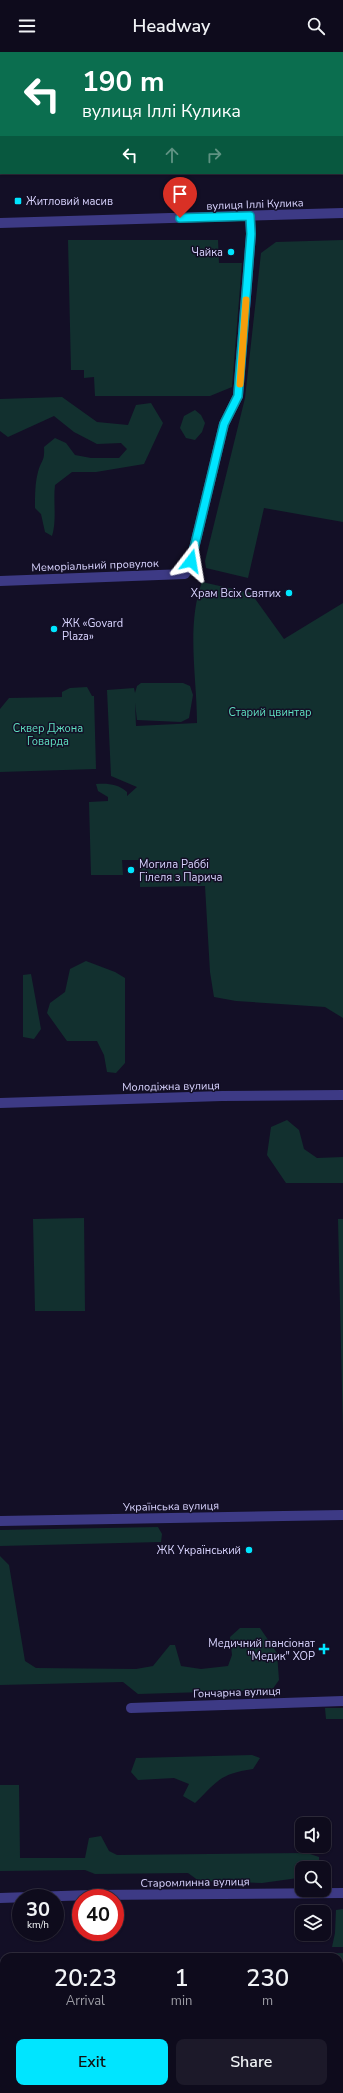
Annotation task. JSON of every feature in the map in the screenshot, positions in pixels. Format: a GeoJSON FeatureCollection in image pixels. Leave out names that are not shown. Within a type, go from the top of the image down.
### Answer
{"type":"FeatureCollection","features":[{"type":"Feature","properties":{"kind":"street","name":"вулиця Іллі Кулика"},"geometry":{"type":"LineString","coordinates":[[0,222],[343,213]]}},
{"type":"Feature","properties":{"kind":"street","name":"Меморіальний провулок"},"geometry":{"type":"LineString","coordinates":[[0,581],[185,574],[191,561],[224,424],[238,396],[251,234],[250,216]]}},
{"type":"Feature","properties":{"kind":"street","name":"Молодіжна вулиця"},"geometry":{"type":"LineString","coordinates":[[0,1103],[178,1097],[343,1095]]}},
{"type":"Feature","properties":{"kind":"street","name":"Українська вулиця"},"geometry":{"type":"LineString","coordinates":[[0,1521],[343,1514]]}},
{"type":"Feature","properties":{"kind":"street","name":"Гончарна вулиця"},"geometry":{"type":"LineString","coordinates":[[131,1708],[343,1701]]}},
{"type":"Feature","properties":{"kind":"street","name":"Старомлинна вулиця"},"geometry":{"type":"LineString","coordinates":[[0,1898],[92,1895],[343,1893]]}},
{"type":"Feature","properties":{"kind":"street"},"geometry":{"type":"LineString","coordinates":[[37,2093],[53,2093]]}},
{"type":"Feature","properties":{"kind":"green space"},"geometry":{"type":"Polygon","coordinates":[[[68,240],[218,240],[219,263],[242,263],[232,387],[210,396],[95,396],[94,377],[84,378],[84,370],[71,370],[68,240]]]}},
{"type":"Feature","properties":{"kind":"green space"},"geometry":{"type":"Polygon","coordinates":[[[343,240],[343,522],[264,508],[248,578],[206,568],[205,561],[245,398],[261,253],[276,242],[343,240]]]}},
{"type":"Feature","properties":{"kind":"green space"},"geometry":{"type":"Polygon","coordinates":[[[62,397],[97,422],[128,425],[136,405],[151,403],[163,423],[144,464],[96,472],[72,472],[55,485],[54,524],[52,536],[45,532],[41,514],[35,508],[36,481],[43,458],[44,447],[55,438],[66,443],[75,455],[91,458],[119,458],[127,449],[121,443],[97,444],[74,432],[54,416],[8,437],[0,431],[0,399],[62,397]]]}},
{"type":"Feature","properties":{"kind":"green space"},"geometry":{"type":"Polygon","coordinates":[[[195,410],[201,415],[205,423],[202,432],[195,440],[186,438],[180,428],[184,416],[195,410]]]}},
{"type":"Feature","properties":{"kind":"green space","name":"Старий цвинтар"},"geometry":{"type":"Polygon","coordinates":[[[202,582],[251,593],[284,639],[343,603],[343,1018],[325,1007],[236,1001],[214,997],[210,972],[205,886],[140,887],[140,860],[122,860],[123,875],[91,875],[89,802],[108,801],[108,797],[98,791],[96,784],[109,784],[124,789],[127,792],[127,796],[137,787],[111,776],[107,690],[134,688],[135,693],[137,686],[141,683],[183,683],[190,686],[193,695],[189,718],[181,722],[137,720],[135,703],[136,726],[197,723],[193,634],[194,616],[202,582]]]}},
{"type":"Feature","properties":{"kind":"green space","name":"Сквер Джона Говарда"},"geometry":{"type":"Polygon","coordinates":[[[87,687],[92,696],[94,696],[96,769],[0,772],[0,709],[9,698],[62,697],[62,692],[70,688],[87,687]]]}},
{"type":"Feature","properties":{"kind":"green space"},"geometry":{"type":"Polygon","coordinates":[[[86,961],[115,972],[125,978],[125,1063],[116,1073],[107,1072],[104,1055],[97,1041],[67,1041],[47,1013],[50,1003],[65,992],[70,969],[86,961]]]}},
{"type":"Feature","properties":{"kind":"green space"},"geometry":{"type":"Polygon","coordinates":[[[31,974],[41,1029],[34,1039],[23,1037],[23,975],[31,974]]]}},
{"type":"Feature","properties":{"kind":"green space"},"geometry":{"type":"Polygon","coordinates":[[[287,1120],[299,1130],[304,1149],[317,1158],[343,1157],[343,1183],[286,1183],[267,1155],[271,1127],[287,1120]]]}},
{"type":"Feature","properties":{"kind":"green space"},"geometry":{"type":"Polygon","coordinates":[[[84,1218],[85,1311],[35,1311],[33,1219],[84,1218]]]}},
{"type":"Feature","properties":{"kind":"green space"},"geometry":{"type":"Polygon","coordinates":[[[338,1219],[343,1219],[343,1432],[338,1219]]]}},
{"type":"Feature","properties":{"kind":"green space"},"geometry":{"type":"Polygon","coordinates":[[[158,1527],[162,1534],[161,1542],[0,1546],[0,1530],[158,1527]]]}},
{"type":"Feature","properties":{"kind":"green space"},"geometry":{"type":"Polygon","coordinates":[[[0,1556],[9,1565],[25,1661],[36,1668],[136,1669],[153,1666],[170,1645],[175,1645],[181,1666],[201,1669],[228,1666],[232,1655],[230,1637],[240,1628],[260,1628],[277,1653],[279,1680],[272,1690],[138,1694],[123,1682],[0,1685],[0,1556]]]}},
{"type":"Feature","properties":{"kind":"green space"},"geometry":{"type":"Polygon","coordinates":[[[325,1708],[343,1708],[343,1719],[326,1719],[325,1708]]]}},
{"type":"Feature","properties":{"kind":"green space"},"geometry":{"type":"Polygon","coordinates":[[[252,1755],[260,1758],[253,1769],[226,1776],[214,1784],[195,1803],[183,1796],[189,1784],[174,1778],[138,1780],[131,1772],[136,1758],[252,1755]]]}},
{"type":"Feature","properties":{"kind":"green space"},"geometry":{"type":"Polygon","coordinates":[[[0,1785],[19,1785],[20,1858],[85,1858],[89,1838],[101,1836],[109,1851],[117,1855],[307,1853],[319,1857],[319,1861],[295,1861],[295,1878],[262,1883],[199,1881],[188,1873],[95,1874],[85,1870],[0,1871],[0,1785]]]}},
{"type":"Feature","properties":{"kind":"green space"},"geometry":{"type":"Polygon","coordinates":[[[343,1909],[343,1947],[332,1947],[335,1933],[336,1910],[343,1909]]]}},
{"type":"Feature","properties":{"kind":"slow traffic"},"geometry":{"type":"LineString","coordinates":[[240,384],[246,300]]}},
{"type":"Feature","properties":{"kind":"place","name":"Житловий масив"},"geometry":{"type":"Point","coordinates":[18,201]}},
{"type":"Feature","properties":{"kind":"place","name":"Чайка"},"geometry":{"type":"Point","coordinates":[231,252]}},
{"type":"Feature","properties":{"kind":"place","name":"Храм Всіх Святих"},"geometry":{"type":"Point","coordinates":[289,593]}},
{"type":"Feature","properties":{"kind":"place","name":"ЖК «Govard Plaza»"},"geometry":{"type":"Point","coordinates":[54,629]}},
{"type":"Feature","properties":{"kind":"place","name":"Могила Раббі Гілеля з Парича"},"geometry":{"type":"Point","coordinates":[131,870]}},
{"type":"Feature","properties":{"kind":"place","name":"ЖК Український"},"geometry":{"type":"Point","coordinates":[249,1550]}},
{"type":"Feature","properties":{"kind":"place","name":"Медичний пансіонат \"Медик\" ХОР"},"geometry":{"type":"Point","coordinates":[324,1649]}},
{"type":"Feature","properties":{"kind":"route"},"geometry":{"type":"LineString","coordinates":[[180,218],[250,216],[251,234],[246,314],[238,396],[224,424],[191,561]]}}]}
